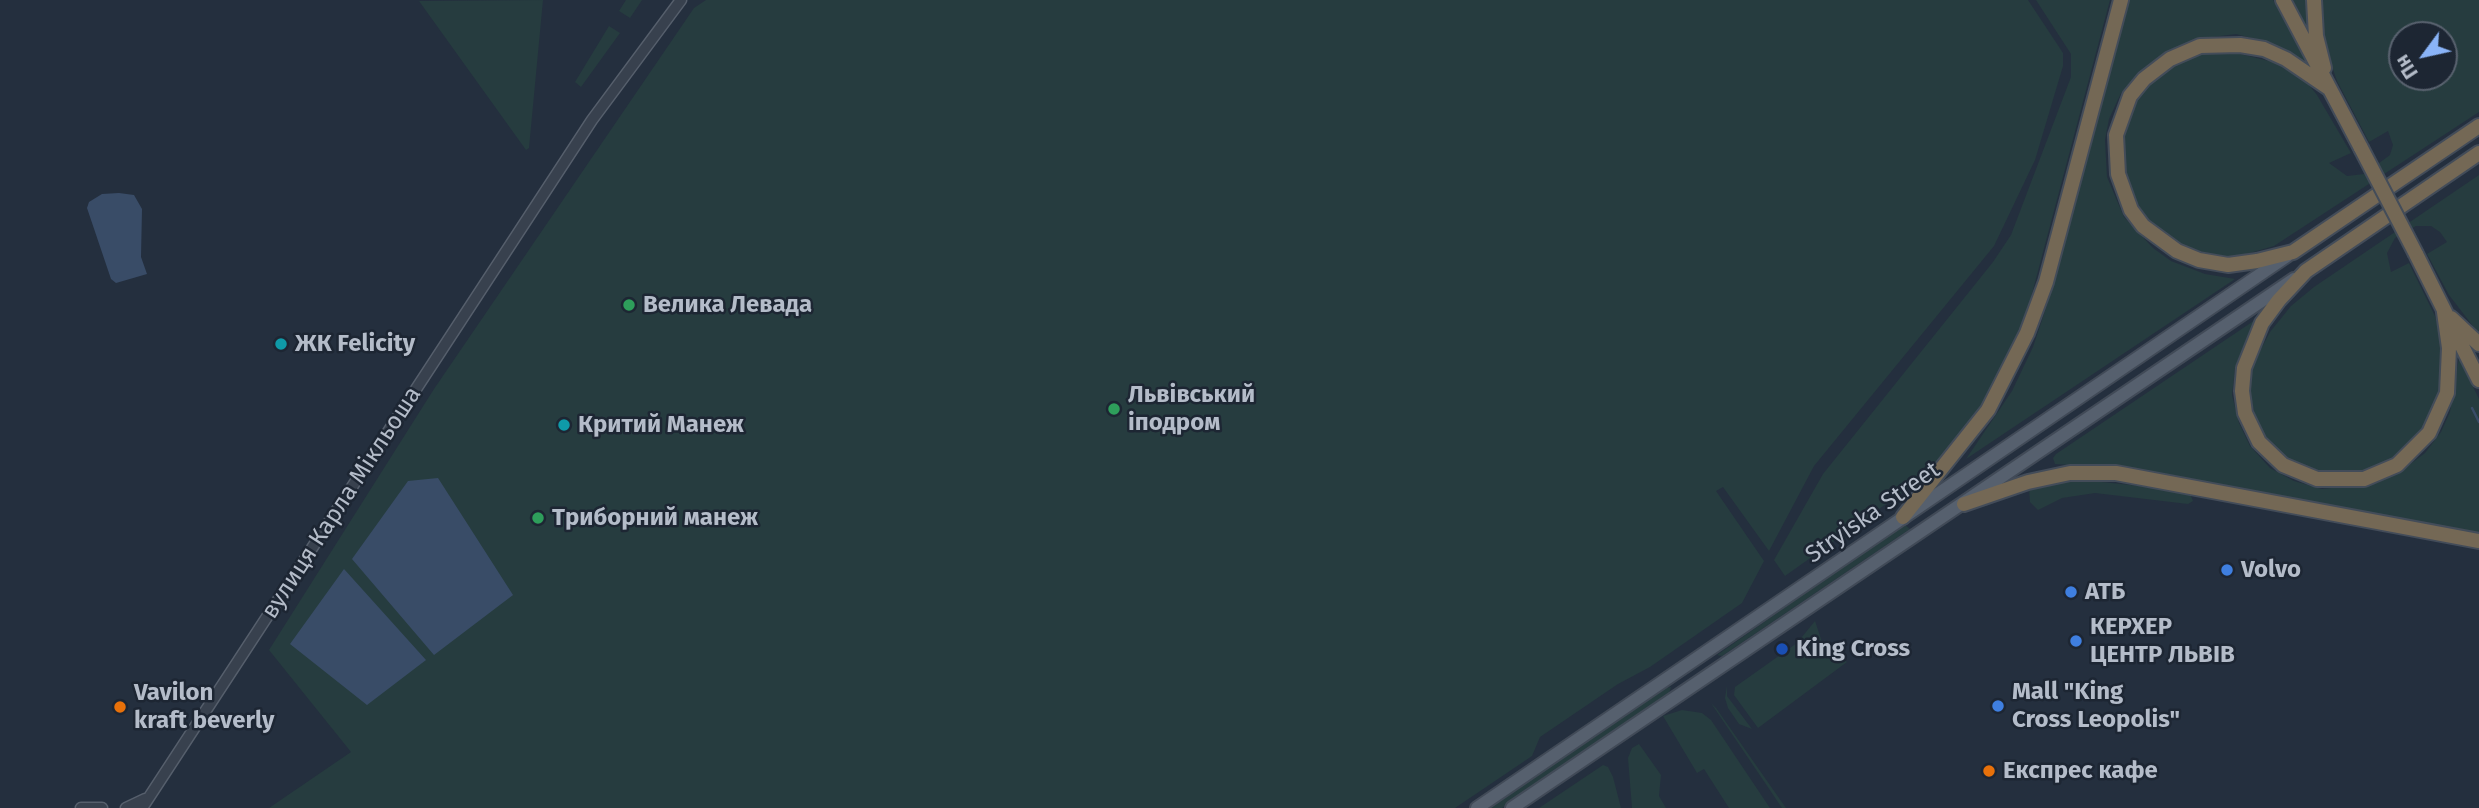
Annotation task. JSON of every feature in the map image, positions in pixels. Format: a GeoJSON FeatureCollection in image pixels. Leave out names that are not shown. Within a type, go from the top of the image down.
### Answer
{"type":"FeatureCollection","features":[{"type":"Feature","properties":{"kind":"highway"},"geometry":{"type":"LineString","coordinates":[[1903,517],[1988,410],[2027,333],[2046,282],[2121,0]]}},
{"type":"Feature","properties":{"kind":"highway"},"geometry":{"type":"LineString","coordinates":[[2283,0],[2479,380]]}},
{"type":"Feature","properties":{"kind":"highway"},"geometry":{"type":"LineString","coordinates":[[2314,0],[2316,36],[2330,89]]}},
{"type":"Feature","properties":{"kind":"highway"},"geometry":{"type":"LineString","coordinates":[[2330,89],[2286,59],[2264,50],[2217,44],[2200,46],[2170,60],[2144,79],[2130,96],[2116,135],[2115,156],[2122,192],[2131,210],[2158,239],[2199,260],[2228,265],[2293,251],[2479,126]]}},
{"type":"Feature","properties":{"kind":"highway"},"geometry":{"type":"LineString","coordinates":[[2457,141],[2479,121]]}},
{"type":"Feature","properties":{"kind":"highway"},"geometry":{"type":"LineString","coordinates":[[2444,312],[2449,348],[2447,393],[2430,433],[2416,450],[2381,474],[2364,480],[2317,480],[2297,473],[2269,455],[2250,428],[2242,391],[2244,368],[2262,323],[2306,271],[2475,158]]}},
{"type":"Feature","properties":{"kind":"highway"},"geometry":{"type":"LineString","coordinates":[[2444,312],[2479,344]]}},
{"type":"Feature","properties":{"kind":"highway"},"geometry":{"type":"LineString","coordinates":[[1965,505],[2028,482],[2070,473],[2116,473],[2479,541]]}},
{"type":"Feature","properties":{"kind":"main road","name":"Stryiska Street"},"geometry":{"type":"LineString","coordinates":[[1477,808],[2293,251]]}},
{"type":"Feature","properties":{"kind":"main road","name":"Stryiska Street"},"geometry":{"type":"LineString","coordinates":[[1511,808],[1696,681],[1965,505],[2306,271]]}},
{"type":"Feature","properties":{"kind":"main road"},"geometry":{"type":"LineString","coordinates":[[1686,666],[1696,681]]}},
{"type":"Feature","properties":{"kind":"street","name":"вулиця Карла Мікльоша"},"geometry":{"type":"LineString","coordinates":[[127,808],[144,804],[592,120],[681,0]]}},
{"type":"Feature","properties":{"kind":"street"},"geometry":{"type":"LineString","coordinates":[[81,808],[102,808]]}},
{"type":"Feature","properties":{"kind":"green space"},"geometry":{"type":"Polygon","coordinates":[[[543,0],[529,148],[526,150],[419,1],[543,0]]]}},
{"type":"Feature","properties":{"kind":"green space"},"geometry":{"type":"Polygon","coordinates":[[[626,0],[642,0],[630,18],[619,11],[626,0]]]}},
{"type":"Feature","properties":{"kind":"green space","name":"Львівський іподром"},"geometry":{"type":"Polygon","coordinates":[[[706,0],[2028,0],[2063,53],[2063,66],[2035,160],[1994,246],[1814,466],[1769,551],[1723,487],[1716,491],[1764,561],[1742,603],[1650,667],[1618,684],[1540,737],[1532,756],[1455,808],[269,808],[351,752],[269,650],[434,389],[694,8],[706,0]]]}},
{"type":"Feature","properties":{"kind":"green space"},"geometry":{"type":"Polygon","coordinates":[[[2036,0],[2110,0],[2029,305],[2005,367],[1985,405],[1959,440],[1910,487],[1785,576],[1774,560],[1823,474],[1993,262],[2011,235],[2071,77],[2071,54],[2036,0]]]}},
{"type":"Feature","properties":{"kind":"green space"},"geometry":{"type":"Polygon","coordinates":[[[2128,0],[2273,0],[2306,62],[2259,40],[2236,34],[2197,39],[2167,53],[2139,73],[2121,93],[2109,119],[2105,140],[2107,177],[2124,217],[2153,248],[2171,261],[2205,274],[2235,279],[1966,459],[2012,391],[2033,347],[2049,299],[2128,0]]]}},
{"type":"Feature","properties":{"kind":"green space"},"geometry":{"type":"Polygon","coordinates":[[[2293,0],[2308,0],[2312,38],[2293,0]]]}},
{"type":"Feature","properties":{"kind":"green space"},"geometry":{"type":"Polygon","coordinates":[[[2318,0],[2479,0],[2479,112],[2274,246],[2236,257],[2218,257],[2181,245],[2152,224],[2140,208],[2126,176],[2122,142],[2131,107],[2142,90],[2170,66],[2201,54],[2236,53],[2273,62],[2305,80],[2317,95],[2351,153],[2329,163],[2347,176],[2364,174],[2390,155],[2393,145],[2388,131],[2369,142],[2337,81],[2322,37],[2318,0]]]}},
{"type":"Feature","properties":{"kind":"green space"},"geometry":{"type":"Polygon","coordinates":[[[609,26],[620,33],[581,87],[575,82],[609,26]]]}},
{"type":"Feature","properties":{"kind":"green space"},"geometry":{"type":"Polygon","coordinates":[[[2479,175],[2479,334],[2449,295],[2427,254],[2447,242],[2440,232],[2431,226],[2416,226],[2395,238],[2387,253],[2391,272],[2409,263],[2435,316],[2442,341],[2441,389],[2428,426],[2402,454],[2383,466],[2362,473],[2318,472],[2283,456],[2258,428],[2249,389],[2251,368],[2270,332],[2291,306],[2314,287],[2479,175]]]}},
{"type":"Feature","properties":{"kind":"green space"},"geometry":{"type":"Polygon","coordinates":[[[2255,320],[2235,368],[2232,395],[2239,423],[2250,446],[2270,468],[2294,481],[2322,489],[2377,483],[2401,471],[2425,453],[2441,432],[2450,412],[2459,358],[2479,399],[2479,534],[2118,468],[2055,464],[2053,458],[2056,454],[2255,320]]]}},
{"type":"Feature","properties":{"kind":"green space"},"geometry":{"type":"Polygon","coordinates":[[[2073,479],[2189,491],[2193,501],[2188,504],[2095,493],[2062,498],[2038,510],[2030,502],[2029,489],[2073,479]]]}},
{"type":"Feature","properties":{"kind":"green space"},"geometry":{"type":"Polygon","coordinates":[[[1904,524],[1910,529],[1722,656],[1717,655],[1904,524]]]}},
{"type":"Feature","properties":{"kind":"green space"},"geometry":{"type":"Polygon","coordinates":[[[1815,621],[1824,648],[1847,662],[1758,728],[1734,695],[1735,687],[1797,643],[1815,621]]]}},
{"type":"Feature","properties":{"kind":"green space"},"geometry":{"type":"Polygon","coordinates":[[[1727,686],[1727,696],[1752,729],[1739,724],[1728,708],[1725,698],[1727,686]]]}},
{"type":"Feature","properties":{"kind":"green space"},"geometry":{"type":"Polygon","coordinates":[[[1671,687],[1669,693],[1502,808],[1489,808],[1666,688],[1671,687]]]}},
{"type":"Feature","properties":{"kind":"green space"},"geometry":{"type":"Polygon","coordinates":[[[1711,703],[1716,708],[1786,808],[1782,808],[1711,703]]]}},
{"type":"Feature","properties":{"kind":"green space"},"geometry":{"type":"Polygon","coordinates":[[[1682,710],[1702,713],[1711,720],[1770,808],[1729,808],[1704,769],[1697,773],[1663,716],[1682,710]]]}},
{"type":"Feature","properties":{"kind":"green space"},"geometry":{"type":"Polygon","coordinates":[[[1639,744],[1661,775],[1659,796],[1666,808],[1632,808],[1628,758],[1632,748],[1639,744]]]}},
{"type":"Feature","properties":{"kind":"green space"},"geometry":{"type":"Polygon","coordinates":[[[1603,765],[1608,767],[1613,777],[1621,808],[1539,808],[1603,765]]]}},
{"type":"Feature","properties":{"kind":"water"},"geometry":{"type":"Polygon","coordinates":[[[102,194],[134,195],[142,209],[141,257],[147,274],[116,283],[111,279],[87,208],[89,202],[102,194]]]}},
{"type":"Feature","properties":{"kind":"water"},"geometry":{"type":"Polygon","coordinates":[[[438,478],[513,595],[434,655],[352,559],[408,481],[438,478]]]}},
{"type":"Feature","properties":{"kind":"water"},"geometry":{"type":"Polygon","coordinates":[[[344,569],[426,660],[367,705],[290,644],[344,569]]]}},
{"type":"Feature","properties":{"kind":"waterway"},"geometry":{"type":"LineString","coordinates":[[2472,408],[2479,422]]}},
{"type":"Feature","properties":{"kind":"place","name":"Велика Левада"},"geometry":{"type":"Point","coordinates":[629,305]}},
{"type":"Feature","properties":{"kind":"place","name":"ЖК Felicity"},"geometry":{"type":"Point","coordinates":[281,344]}},
{"type":"Feature","properties":{"kind":"place","name":"Львівський іподром"},"geometry":{"type":"Point","coordinates":[1114,409]}},
{"type":"Feature","properties":{"kind":"place","name":"Критий Манеж"},"geometry":{"type":"Point","coordinates":[564,425]}},
{"type":"Feature","properties":{"kind":"place","name":"Триборний манеж"},"geometry":{"type":"Point","coordinates":[538,518]}},
{"type":"Feature","properties":{"kind":"place","name":"Volvo"},"geometry":{"type":"Point","coordinates":[2227,570]}},
{"type":"Feature","properties":{"kind":"place","name":"АТБ"},"geometry":{"type":"Point","coordinates":[2071,592]}},
{"type":"Feature","properties":{"kind":"place","name":"КЕРХЕР ЦЕНТР ЛЬВІВ"},"geometry":{"type":"Point","coordinates":[2076,641]}},
{"type":"Feature","properties":{"kind":"place","name":"King Cross"},"geometry":{"type":"Point","coordinates":[1782,649]}},
{"type":"Feature","properties":{"kind":"place","name":"Mall \"King Cross Leopolis\""},"geometry":{"type":"Point","coordinates":[1998,706]}},
{"type":"Feature","properties":{"kind":"place","name":"Vavilon kraft beverly"},"geometry":{"type":"Point","coordinates":[120,707]}},
{"type":"Feature","properties":{"kind":"place","name":"Експрес кафе"},"geometry":{"type":"Point","coordinates":[1989,771]}}]}
